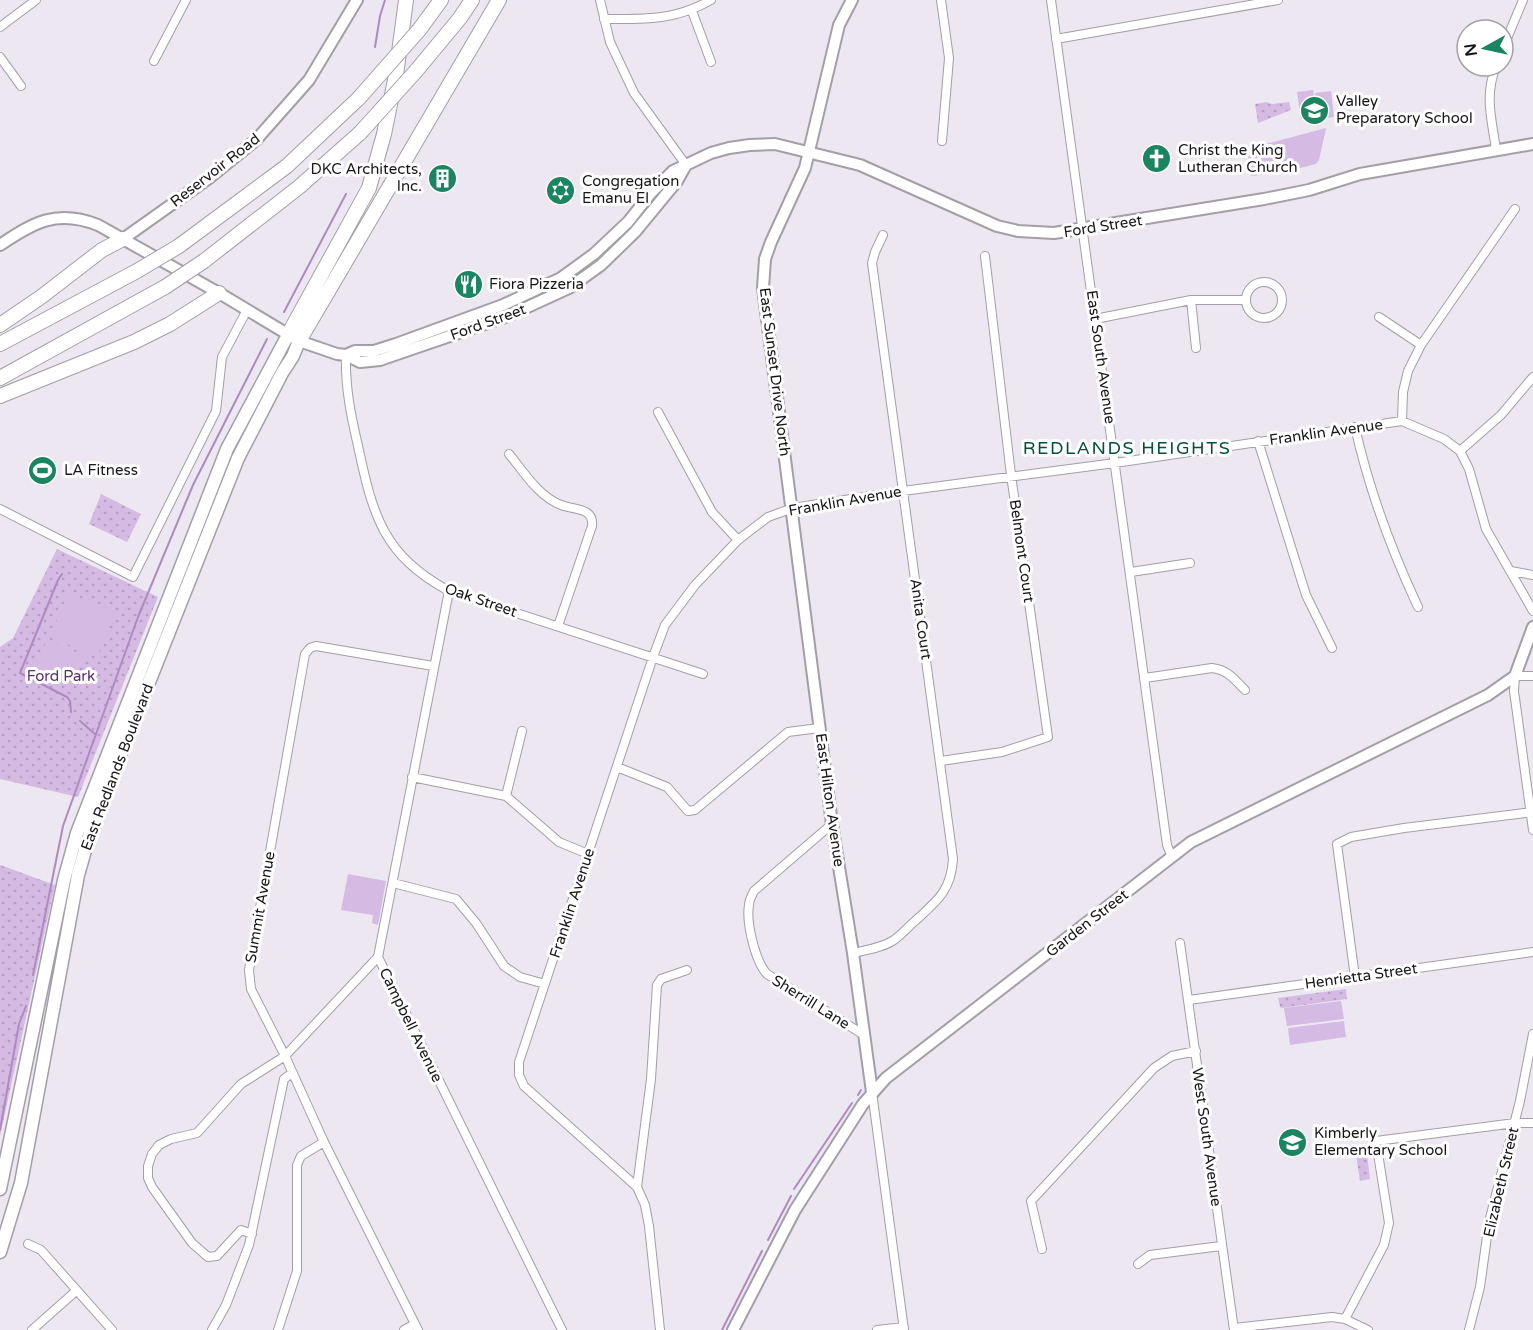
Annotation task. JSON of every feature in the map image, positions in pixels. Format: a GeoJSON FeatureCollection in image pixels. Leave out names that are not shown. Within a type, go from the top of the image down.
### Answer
{"type":"FeatureCollection","features":[{"type":"Feature","properties":{"kind":"highway"},"geometry":{"type":"LineString","coordinates":[[293,338],[369,188],[384,134],[394,84],[406,0]]}},
{"type":"Feature","properties":{"kind":"highway"},"geometry":{"type":"LineString","coordinates":[[0,344],[179,246],[287,166],[359,98],[441,0]]}},
{"type":"Feature","properties":{"kind":"highway"},"geometry":{"type":"LineString","coordinates":[[0,378],[165,287],[204,261],[299,187],[360,133],[416,71],[460,18],[471,0]]}},
{"type":"Feature","properties":{"kind":"highway"},"geometry":{"type":"LineString","coordinates":[[293,338],[499,0]]}},
{"type":"Feature","properties":{"kind":"highway"},"geometry":{"type":"LineString","coordinates":[[0,325],[102,250],[123,239]]}},
{"type":"Feature","properties":{"kind":"highway"},"geometry":{"type":"LineString","coordinates":[[0,396],[134,342],[170,324],[219,293]]}},
{"type":"Feature","properties":{"kind":"main road","name":"East Redlands Boulevard"},"geometry":{"type":"LineString","coordinates":[[0,1189],[64,880],[77,833],[227,448],[293,338]]}},
{"type":"Feature","properties":{"kind":"main road","name":"East Redlands Boulevard"},"geometry":{"type":"LineString","coordinates":[[0,1252],[21,1183],[78,875],[92,826],[238,458],[293,356],[293,338]]}},
{"type":"Feature","properties":{"kind":"street"},"geometry":{"type":"LineString","coordinates":[[0,27],[36,0]]}},
{"type":"Feature","properties":{"kind":"street"},"geometry":{"type":"LineString","coordinates":[[154,61],[186,0]]}},
{"type":"Feature","properties":{"kind":"street","name":"Reservoir Road"},"geometry":{"type":"LineString","coordinates":[[123,239],[209,178],[256,140],[309,80],[357,0]]}},
{"type":"Feature","properties":{"kind":"street"},"geometry":{"type":"LineString","coordinates":[[600,0],[616,57],[633,93],[686,165]]}},
{"type":"Feature","properties":{"kind":"street"},"geometry":{"type":"LineString","coordinates":[[604,19],[675,15],[692,11],[711,0]]}},
{"type":"Feature","properties":{"kind":"street","name":"East Sunset Drive North"},"geometry":{"type":"LineString","coordinates":[[793,508],[763,288],[764,271],[771,242],[805,168],[839,25],[852,0]]}},
{"type":"Feature","properties":{"kind":"street"},"geometry":{"type":"LineString","coordinates":[[941,0],[949,58],[942,141]]}},
{"type":"Feature","properties":{"kind":"street","name":"East South Avenue"},"geometry":{"type":"LineString","coordinates":[[1051,0],[1167,845],[1172,857]]}},
{"type":"Feature","properties":{"kind":"street"},"geometry":{"type":"LineString","coordinates":[[1056,39],[1278,0]]}},
{"type":"Feature","properties":{"kind":"street"},"geometry":{"type":"LineString","coordinates":[[1515,19],[1523,0]]}},
{"type":"Feature","properties":{"kind":"street"},"geometry":{"type":"LineString","coordinates":[[692,11],[711,62]]}},
{"type":"Feature","properties":{"kind":"street"},"geometry":{"type":"LineString","coordinates":[[0,57],[21,86]]}},
{"type":"Feature","properties":{"kind":"street"},"geometry":{"type":"LineString","coordinates":[[1492,78],[1489,101],[1496,150]]}},
{"type":"Feature","properties":{"kind":"street","name":"Ford Street"},"geometry":{"type":"LineString","coordinates":[[346,356],[355,351],[374,351],[396,344],[503,304],[561,278],[594,254],[628,222],[673,171],[711,153],[750,145],[775,144],[860,165],[997,226],[1039,234],[1083,230],[1264,200],[1309,190],[1360,174],[1533,144]]}},
{"type":"Feature","properties":{"kind":"street","name":"Ford Street"},"geometry":{"type":"LineString","coordinates":[[0,245],[31,225],[50,219],[66,217],[83,219],[98,225],[219,293],[293,338],[360,362],[380,360],[508,316],[568,288],[601,265],[635,232],[677,181],[686,165]]}},
{"type":"Feature","properties":{"kind":"street"},"geometry":{"type":"LineString","coordinates":[[1402,421],[1403,392],[1408,371],[1421,345],[1515,209]]}},
{"type":"Feature","properties":{"kind":"street","name":"Anita Court"},"geometry":{"type":"LineString","coordinates":[[853,952],[875,948],[893,940],[934,904],[947,888],[951,878],[953,859],[872,263],[883,235]]}},
{"type":"Feature","properties":{"kind":"street","name":"Belmont Court"},"geometry":{"type":"LineString","coordinates":[[941,761],[1002,752],[1048,737],[1011,476],[985,256]]}},
{"type":"Feature","properties":{"kind":"street"},"geometry":{"type":"LineString","coordinates":[[1266,283],[1277,289],[1281,302],[1277,312],[1263,318],[1249,311],[1246,300],[1253,286],[1266,283]]}},
{"type":"Feature","properties":{"kind":"street"},"geometry":{"type":"LineString","coordinates":[[1095,319],[1191,300],[1246,300]]}},
{"type":"Feature","properties":{"kind":"street"},"geometry":{"type":"LineString","coordinates":[[1191,300],[1196,348]]}},
{"type":"Feature","properties":{"kind":"street"},"geometry":{"type":"LineString","coordinates":[[471,328],[475,320],[500,312],[503,304]]}},
{"type":"Feature","properties":{"kind":"street"},"geometry":{"type":"LineString","coordinates":[[0,509],[133,577],[216,411],[222,357],[247,310]]}},
{"type":"Feature","properties":{"kind":"street"},"geometry":{"type":"LineString","coordinates":[[1379,317],[1421,345]]}},
{"type":"Feature","properties":{"kind":"street","name":"Oak Street"},"geometry":{"type":"LineString","coordinates":[[346,356],[349,405],[371,504],[393,546],[419,573],[448,591],[703,674]]}},
{"type":"Feature","properties":{"kind":"street"},"geometry":{"type":"LineString","coordinates":[[1533,377],[1501,415],[1460,451],[1469,469],[1486,529],[1533,611]]}},
{"type":"Feature","properties":{"kind":"street"},"geometry":{"type":"LineString","coordinates":[[658,412],[712,512],[738,540]]}},
{"type":"Feature","properties":{"kind":"street","name":"Franklin Avenue"},"geometry":{"type":"LineString","coordinates":[[660,1330],[649,1226],[645,1205],[637,1187],[525,1086],[519,1075],[519,1062],[653,657],[665,625],[696,585],[738,540],[768,517],[793,508],[903,490],[1115,463],[1402,421],[1436,436],[1460,451]]}},
{"type":"Feature","properties":{"kind":"street"},"geometry":{"type":"LineString","coordinates":[[1355,427],[1365,469],[1388,538],[1418,607]]}},
{"type":"Feature","properties":{"kind":"street"},"geometry":{"type":"LineString","coordinates":[[1258,441],[1306,595],[1332,648]]}},
{"type":"Feature","properties":{"kind":"street"},"geometry":{"type":"LineString","coordinates":[[509,454],[540,493],[559,504],[585,511],[593,519],[558,626]]}},
{"type":"Feature","properties":{"kind":"street","name":"East Hilton Avenue"},"geometry":{"type":"LineString","coordinates":[[793,508],[819,728],[872,1092]]}},
{"type":"Feature","properties":{"kind":"street"},"geometry":{"type":"LineString","coordinates":[[1131,572],[1190,562]]}},
{"type":"Feature","properties":{"kind":"street"},"geometry":{"type":"LineString","coordinates":[[1511,571],[1533,575]]}},
{"type":"Feature","properties":{"kind":"street","name":"Campbell Avenue"},"geometry":{"type":"LineString","coordinates":[[448,591],[378,957],[562,1330]]}},
{"type":"Feature","properties":{"kind":"street"},"geometry":{"type":"LineString","coordinates":[[1533,627],[1515,676],[1514,691],[1533,830]]}},
{"type":"Feature","properties":{"kind":"street","name":"Summit Avenue"},"geometry":{"type":"LineString","coordinates":[[417,1327],[324,1142],[285,1056],[251,989],[249,970],[305,654],[310,648],[316,646],[433,666]]}},
{"type":"Feature","properties":{"kind":"street"},"geometry":{"type":"LineString","coordinates":[[1145,678],[1212,668],[1222,669],[1245,690]]}},
{"type":"Feature","properties":{"kind":"street"},"geometry":{"type":"LineString","coordinates":[[1515,676],[1533,676]]}},
{"type":"Feature","properties":{"kind":"street","name":"Garden Street"},"geometry":{"type":"LineString","coordinates":[[733,1330],[795,1210],[872,1092],[886,1078],[1202,836],[1488,695],[1515,676]]}},
{"type":"Feature","properties":{"kind":"street"},"geometry":{"type":"LineString","coordinates":[[617,767],[667,787],[683,807],[688,811],[695,810],[788,732],[819,728]]}},
{"type":"Feature","properties":{"kind":"street"},"geometry":{"type":"LineString","coordinates":[[506,796],[522,730]]}},
{"type":"Feature","properties":{"kind":"street"},"geometry":{"type":"LineString","coordinates":[[412,777],[506,796],[559,842],[588,854]]}},
{"type":"Feature","properties":{"kind":"street"},"geometry":{"type":"LineString","coordinates":[[1355,977],[1337,844],[1351,837],[1404,828],[1532,812]]}},
{"type":"Feature","properties":{"kind":"street","name":"Sherrill Lane"},"geometry":{"type":"LineString","coordinates":[[832,824],[754,891],[749,903],[749,911],[754,949],[757,960],[767,974],[864,1035]]}},
{"type":"Feature","properties":{"kind":"street"},"geometry":{"type":"LineString","coordinates":[[393,883],[456,899],[476,923],[504,966],[520,977],[545,984]]}},
{"type":"Feature","properties":{"kind":"street","name":"West South Avenue"},"geometry":{"type":"LineString","coordinates":[[1180,943],[1234,1329]]}},
{"type":"Feature","properties":{"kind":"street","name":"Henrietta Street"},"geometry":{"type":"LineString","coordinates":[[1189,1000],[1533,952]]}},
{"type":"Feature","properties":{"kind":"street"},"geometry":{"type":"LineString","coordinates":[[252,1234],[241,1230],[217,1256],[208,1257],[192,1243],[152,1187],[148,1178],[148,1166],[152,1154],[159,1145],[171,1139],[197,1133],[241,1084],[285,1056],[378,957]]}},
{"type":"Feature","properties":{"kind":"street"},"geometry":{"type":"LineString","coordinates":[[637,1187],[651,1078],[657,986],[662,979],[687,969]]}},
{"type":"Feature","properties":{"kind":"street","name":"Elizabeth Street"},"geometry":{"type":"LineString","coordinates":[[1469,1330],[1480,1287],[1489,1222],[1515,1123],[1533,1034]]}},
{"type":"Feature","properties":{"kind":"street"},"geometry":{"type":"LineString","coordinates":[[1042,1249],[1032,1201],[1154,1068],[1172,1056],[1196,1051]]}},
{"type":"Feature","properties":{"kind":"street"},"geometry":{"type":"LineString","coordinates":[[212,1330],[226,1305],[249,1245],[284,1079],[292,1073]]}},
{"type":"Feature","properties":{"kind":"street"},"geometry":{"type":"LineString","coordinates":[[872,1092],[904,1328],[877,1330]]}},
{"type":"Feature","properties":{"kind":"street"},"geometry":{"type":"LineString","coordinates":[[1345,1319],[1388,1235],[1389,1223],[1376,1141],[1515,1123],[1533,1123]]}},
{"type":"Feature","properties":{"kind":"street"},"geometry":{"type":"LineString","coordinates":[[278,1330],[297,1271],[298,1161],[304,1154],[324,1142]]}},
{"type":"Feature","properties":{"kind":"street"},"geometry":{"type":"LineString","coordinates":[[28,1244],[41,1250],[112,1330]]}},
{"type":"Feature","properties":{"kind":"street"},"geometry":{"type":"LineString","coordinates":[[1138,1264],[1150,1255],[1221,1245]]}},
{"type":"Feature","properties":{"kind":"street"},"geometry":{"type":"LineString","coordinates":[[32,1330],[76,1291]]}},
{"type":"Feature","properties":{"kind":"street"},"geometry":{"type":"LineString","coordinates":[[1234,1329],[1332,1317],[1345,1319],[1368,1330]]}},
{"type":"Feature","properties":{"kind":"street"},"geometry":{"type":"LineString","coordinates":[[404,1330],[417,1327]]}},
{"type":"Feature","properties":{"kind":"green space"},"geometry":{"type":"Polygon","coordinates":[[[1313,90],[1317,117],[1301,119],[1297,92],[1313,90]]]}},
{"type":"Feature","properties":{"kind":"green space"},"geometry":{"type":"Polygon","coordinates":[[[1331,91],[1334,117],[1318,119],[1315,93],[1331,91]]]}},
{"type":"Feature","properties":{"kind":"green space"},"geometry":{"type":"Polygon","coordinates":[[[1266,102],[1272,104],[1289,102],[1291,110],[1258,123],[1255,104],[1266,102]]]}},
{"type":"Feature","properties":{"kind":"green space"},"geometry":{"type":"Polygon","coordinates":[[[1326,128],[1319,160],[1316,164],[1280,173],[1251,176],[1247,149],[1326,128]]]}},
{"type":"Feature","properties":{"kind":"green space"},"geometry":{"type":"Polygon","coordinates":[[[101,494],[141,514],[127,542],[89,524],[101,494]]]}},
{"type":"Feature","properties":{"kind":"green space","name":"Ford Park"},"geometry":{"type":"Polygon","coordinates":[[[57,549],[158,597],[78,797],[0,779],[0,647],[13,638],[57,549]]]}},
{"type":"Feature","properties":{"kind":"green space"},"geometry":{"type":"Polygon","coordinates":[[[68,593],[115,612],[97,657],[50,637],[68,593]]]}},
{"type":"Feature","properties":{"kind":"green space"},"geometry":{"type":"Polygon","coordinates":[[[47,640],[83,655],[69,687],[34,671],[47,640]]]}},
{"type":"Feature","properties":{"kind":"green space"},"geometry":{"type":"Polygon","coordinates":[[[0,865],[55,885],[0,1136],[0,865]]]}},
{"type":"Feature","properties":{"kind":"green space"},"geometry":{"type":"Polygon","coordinates":[[[348,874],[386,881],[378,925],[372,923],[373,915],[341,910],[348,874]]]}},
{"type":"Feature","properties":{"kind":"green space"},"geometry":{"type":"Polygon","coordinates":[[[1346,989],[1347,999],[1282,1008],[1278,998],[1346,989]]]}},
{"type":"Feature","properties":{"kind":"green space"},"geometry":{"type":"Polygon","coordinates":[[[1341,1001],[1344,1019],[1287,1026],[1284,1008],[1341,1001]]]}},
{"type":"Feature","properties":{"kind":"green space"},"geometry":{"type":"Polygon","coordinates":[[[1344,1021],[1346,1037],[1290,1045],[1288,1028],[1344,1021]]]}},
{"type":"Feature","properties":{"kind":"green space"},"geometry":{"type":"Polygon","coordinates":[[[1366,1146],[1370,1179],[1360,1181],[1355,1148],[1366,1146]]]}},
{"type":"Feature","properties":{"kind":"waterway"},"geometry":{"type":"LineString","coordinates":[[375,47],[385,0]]}},
{"type":"Feature","properties":{"kind":"waterway"},"geometry":{"type":"LineString","coordinates":[[284,312],[346,194]]}},
{"type":"Feature","properties":{"kind":"waterway"},"geometry":{"type":"LineString","coordinates":[[33,975],[63,826],[138,617],[193,485],[267,339]]}},
{"type":"Feature","properties":{"kind":"waterway"},"geometry":{"type":"LineString","coordinates":[[62,574],[20,673],[67,697],[70,701],[71,712]]}},
{"type":"Feature","properties":{"kind":"waterway"},"geometry":{"type":"LineString","coordinates":[[80,721],[96,735]]}},
{"type":"Feature","properties":{"kind":"waterway"},"geometry":{"type":"LineString","coordinates":[[0,1130],[19,1024],[26,1006]]}},
{"type":"Feature","properties":{"kind":"waterway"},"geometry":{"type":"LineString","coordinates":[[858,1095],[861,1090]]}},
{"type":"Feature","properties":{"kind":"waterway"},"geometry":{"type":"LineString","coordinates":[[794,1189],[852,1103]]}},
{"type":"Feature","properties":{"kind":"waterway"},"geometry":{"type":"LineString","coordinates":[[768,1240],[791,1196]]}},
{"type":"Feature","properties":{"kind":"waterway"},"geometry":{"type":"LineString","coordinates":[[722,1330],[762,1251]]}},
{"type":"Feature","properties":{"kind":"place","name":"Valley Preparatory School"},"geometry":{"type":"Point","coordinates":[1315,110]}},
{"type":"Feature","properties":{"kind":"place","name":"Christ the King Lutheran Church"},"geometry":{"type":"Point","coordinates":[1157,159]}},
{"type":"Feature","properties":{"kind":"place","name":"DKC Architects, Inc."},"geometry":{"type":"Point","coordinates":[443,178]}},
{"type":"Feature","properties":{"kind":"place","name":"Congregation Emanu El"},"geometry":{"type":"Point","coordinates":[561,190]}},
{"type":"Feature","properties":{"kind":"place","name":"Fiora Pizzeria"},"geometry":{"type":"Point","coordinates":[468,284]}},
{"type":"Feature","properties":{"kind":"place","name":"LA Fitness"},"geometry":{"type":"Point","coordinates":[43,470]}},
{"type":"Feature","properties":{"kind":"place","name":"Kimberly Elementary School"},"geometry":{"type":"Point","coordinates":[1293,1142]}},
{"type":"Feature","properties":{"kind":"district","name":"REDLANDS HEIGHTS"},"geometry":{"type":"Point","coordinates":[1127,448]}}]}
